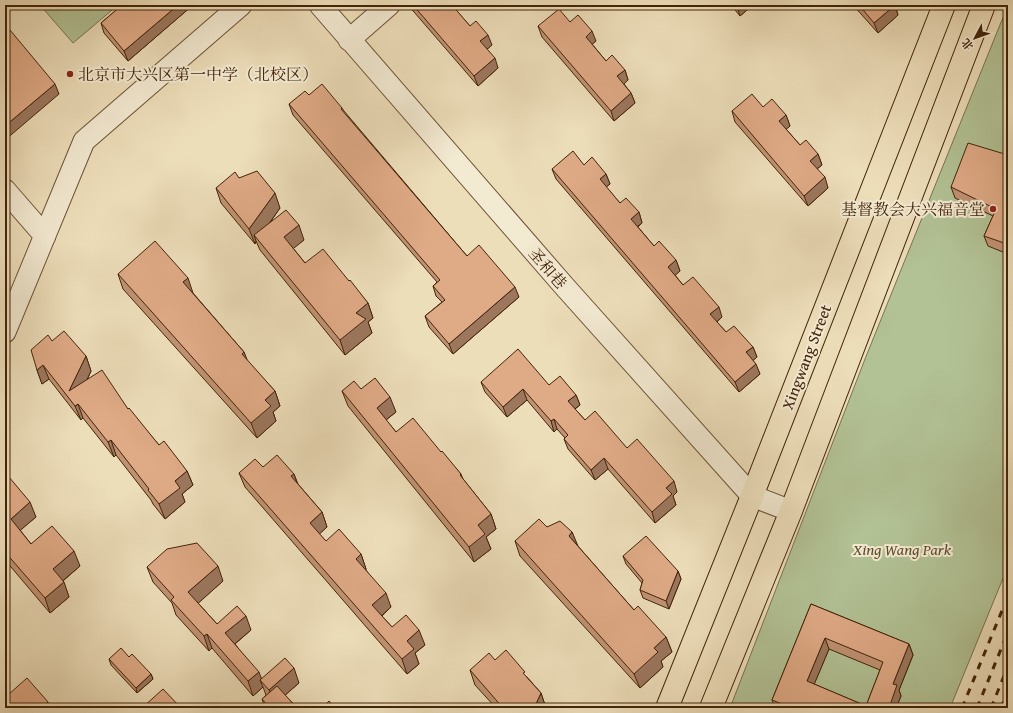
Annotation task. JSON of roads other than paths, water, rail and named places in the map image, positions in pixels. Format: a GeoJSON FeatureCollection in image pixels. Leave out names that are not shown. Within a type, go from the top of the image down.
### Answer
{"type":"FeatureCollection","features":[{"type":"Feature","properties":{"kind":"main road","name":"Xingwang Street"},"geometry":{"type":"LineString","coordinates":[[667,708],[752,496],[944,5]]}},
{"type":"Feature","properties":{"kind":"main road"},"geometry":{"type":"LineString","coordinates":[[711,708],[791,511],[984,5]]}},
{"type":"Feature","properties":{"kind":"street"},"geometry":{"type":"LineString","coordinates":[[5,332],[84,141],[241,5]]}},
{"type":"Feature","properties":{"kind":"street","name":"圣和巷"},"geometry":{"type":"LineString","coordinates":[[320,5],[616,345],[752,496],[791,511]]}},
{"type":"Feature","properties":{"kind":"street"},"geometry":{"type":"LineString","coordinates":[[350,40],[389,5]]}},
{"type":"Feature","properties":{"kind":"street"},"geometry":{"type":"LineString","coordinates":[[5,190],[45,236]]}},
{"type":"Feature","properties":{"kind":"railway"},"geometry":{"type":"LineString","coordinates":[[962,708],[1008,596]]}},
{"type":"Feature","properties":{"kind":"railway"},"geometry":{"type":"LineString","coordinates":[[977,708],[1008,632]]}},
{"type":"Feature","properties":{"kind":"railway"},"geometry":{"type":"LineString","coordinates":[[991,708],[1008,666]]}},
{"type":"Feature","properties":{"kind":"railway"},"geometry":{"type":"LineString","coordinates":[[1001,708],[1008,691]]}},
{"type":"Feature","properties":{"kind":"place","name":"北京市大兴区第一中学（北校区）"},"geometry":{"type":"Point","coordinates":[70,74]}},
{"type":"Feature","properties":{"kind":"place","name":"基督教会大兴福音堂"},"geometry":{"type":"Point","coordinates":[993,209]}},
{"type":"Feature","properties":{"kind":"park label","name":"Xing Wang Park"},"geometry":{"type":"Point","coordinates":[902,549]}}]}
